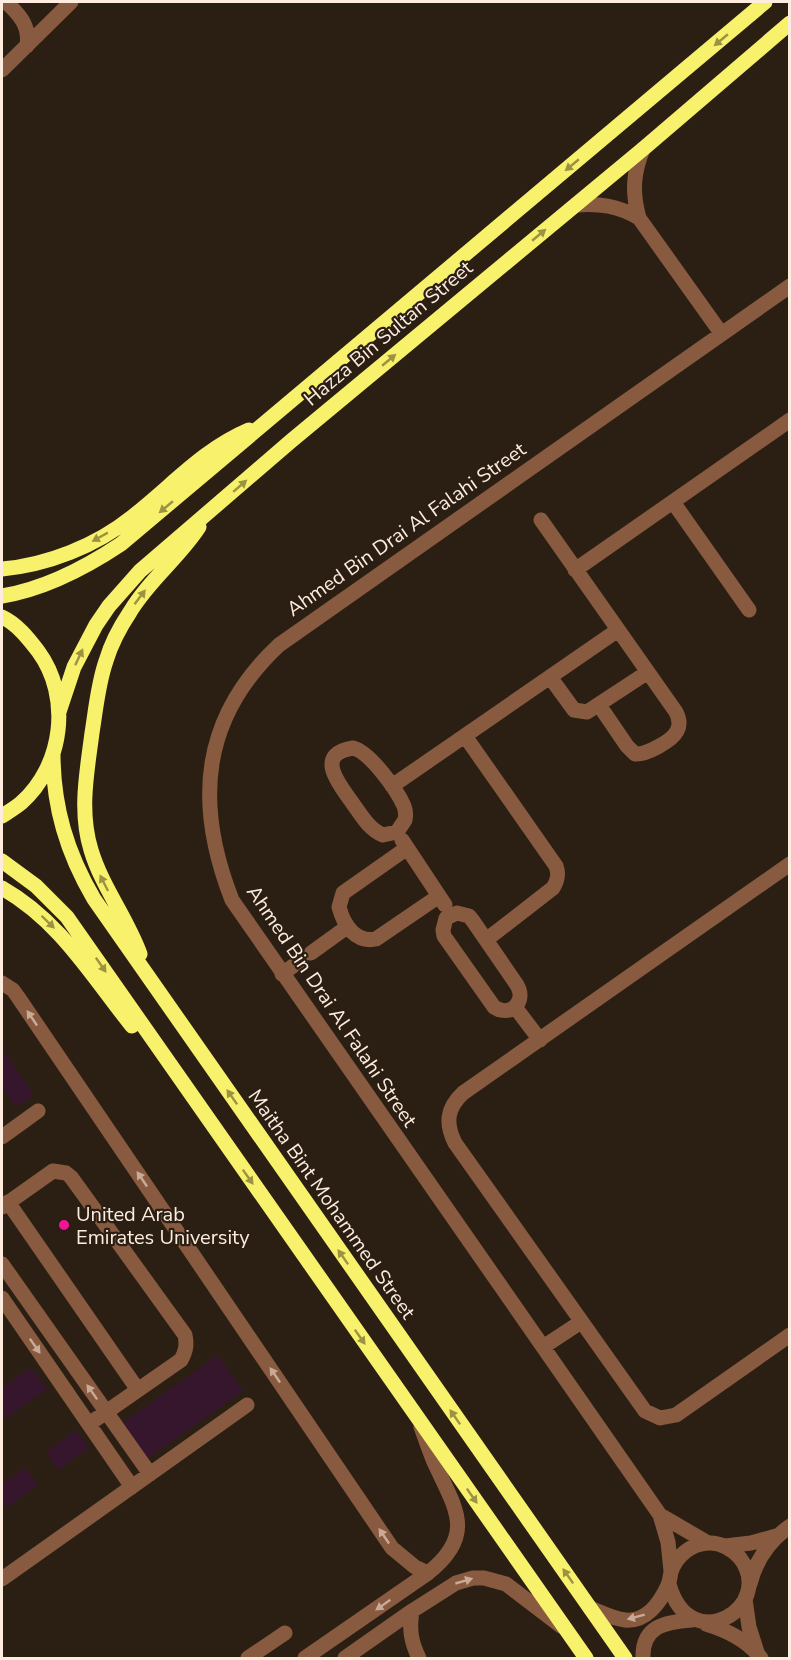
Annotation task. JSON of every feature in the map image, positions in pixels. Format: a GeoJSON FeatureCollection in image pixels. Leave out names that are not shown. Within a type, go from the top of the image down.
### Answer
{"type":"FeatureCollection","features":[{"type":"Feature","properties":{"kind":"main road","name":"Hazza Bin Sultan Street"},"geometry":{"type":"LineString","coordinates":[[2,596],[55,581],[121,544],[765,2]]}},
{"type":"Feature","properties":{"kind":"main road","name":"Hazza Bin Sultan Street"},"geometry":{"type":"LineString","coordinates":[[59,712],[84,645],[109,606],[141,571],[643,149],[789,23]]}},
{"type":"Feature","properties":{"kind":"main road"},"geometry":{"type":"LineString","coordinates":[[2,569],[50,559],[112,531],[131,518],[210,450],[268,421]]}},
{"type":"Feature","properties":{"kind":"main road"},"geometry":{"type":"LineString","coordinates":[[146,974],[135,942],[98,871],[90,849],[85,816],[85,782],[99,686],[106,659],[117,634],[147,587],[184,549],[207,514]]}},
{"type":"Feature","properties":{"kind":"main road"},"geometry":{"type":"LineString","coordinates":[[2,617],[28,637],[44,659],[55,684],[59,712],[59,726],[53,753],[40,780],[21,802],[2,816]]}},
{"type":"Feature","properties":{"kind":"main road","name":"Maitha Bint Mohammed Street"},"geometry":{"type":"LineString","coordinates":[[53,753],[55,796],[62,828],[72,859],[94,899],[625,1659]]}},
{"type":"Feature","properties":{"kind":"main road"},"geometry":{"type":"LineString","coordinates":[[2,861],[36,886],[67,917],[586,1659]]}},
{"type":"Feature","properties":{"kind":"main road"},"geometry":{"type":"LineString","coordinates":[[2,888],[40,914],[58,932],[140,1036],[169,1063]]}},
{"type":"Feature","properties":{"kind":"street"},"geometry":{"type":"LineString","coordinates":[[6,2],[22,18],[27,32],[27,46]]}},
{"type":"Feature","properties":{"kind":"street"},"geometry":{"type":"LineString","coordinates":[[2,70],[71,2]]}},
{"type":"Feature","properties":{"kind":"street"},"geometry":{"type":"LineString","coordinates":[[22,18],[37,21],[51,20]]}},
{"type":"Feature","properties":{"kind":"street"},"geometry":{"type":"LineString","coordinates":[[643,149],[636,165],[633,183],[634,201],[639,218],[721,333]]}},
{"type":"Feature","properties":{"kind":"street"},"geometry":{"type":"LineString","coordinates":[[576,205],[592,203],[609,205],[639,218]]}},
{"type":"Feature","properties":{"kind":"street","name":"Ahmed Bin Drai Al Falahi Street"},"geometry":{"type":"LineString","coordinates":[[670,1577],[668,1542],[660,1515],[232,900],[220,869],[212,837],[209,804],[211,771],[215,747],[226,716],[246,680],[279,645],[789,286]]}},
{"type":"Feature","properties":{"kind":"street"},"geometry":{"type":"LineString","coordinates":[[575,570],[789,420]]}},
{"type":"Feature","properties":{"kind":"street"},"geometry":{"type":"LineString","coordinates":[[673,502],[749,610]]}},
{"type":"Feature","properties":{"kind":"street"},"geometry":{"type":"LineString","coordinates":[[541,520],[678,717],[679,728],[672,737],[646,753],[635,754],[599,705]]}},
{"type":"Feature","properties":{"kind":"street"},"geometry":{"type":"LineString","coordinates":[[392,786],[618,630]]}},
{"type":"Feature","properties":{"kind":"street"},"geometry":{"type":"LineString","coordinates":[[550,677],[574,710],[587,712],[648,672]]}},
{"type":"Feature","properties":{"kind":"street"},"geometry":{"type":"LineString","coordinates":[[465,736],[558,871],[553,888],[486,940]]}},
{"type":"Feature","properties":{"kind":"street"},"geometry":{"type":"LineString","coordinates":[[346,749],[366,753],[392,786],[406,813],[405,820],[397,832],[383,835],[370,828],[334,778],[332,764],[340,752],[346,749]]}},
{"type":"Feature","properties":{"kind":"street"},"geometry":{"type":"LineString","coordinates":[[397,832],[451,915]]}},
{"type":"Feature","properties":{"kind":"street"},"geometry":{"type":"LineString","coordinates":[[407,848],[343,893],[339,907],[348,927],[361,939],[369,941],[376,939],[439,896]]}},
{"type":"Feature","properties":{"kind":"street"},"geometry":{"type":"LineString","coordinates":[[789,864],[463,1093],[455,1100],[448,1122],[455,1143],[645,1411],[660,1418],[676,1415],[789,1335]]}},
{"type":"Feature","properties":{"kind":"street"},"geometry":{"type":"LineString","coordinates":[[458,913],[469,916],[486,940],[520,990],[520,1000],[515,1007],[503,1011],[494,1007],[444,936],[443,924],[451,915],[458,913]]}},
{"type":"Feature","properties":{"kind":"street"},"geometry":{"type":"LineString","coordinates":[[282,974],[348,927]]}},
{"type":"Feature","properties":{"kind":"street"},"geometry":{"type":"LineString","coordinates":[[2,982],[18,997],[392,1548],[409,1563],[428,1573]]}},
{"type":"Feature","properties":{"kind":"street"},"geometry":{"type":"LineString","coordinates":[[515,1007],[540,1040]]}},
{"type":"Feature","properties":{"kind":"street"},"geometry":{"type":"LineString","coordinates":[[2,1137],[38,1111]]}},
{"type":"Feature","properties":{"kind":"street"},"geometry":{"type":"LineString","coordinates":[[89,1424],[107,1412],[181,1360],[187,1343],[180,1328],[71,1177],[66,1173],[53,1171],[5,1204],[138,1390]]}},
{"type":"Feature","properties":{"kind":"street"},"geometry":{"type":"LineString","coordinates":[[2,1264],[150,1474]]}},
{"type":"Feature","properties":{"kind":"street"},"geometry":{"type":"LineString","coordinates":[[2,1298],[132,1487]]}},
{"type":"Feature","properties":{"kind":"street"},"geometry":{"type":"LineString","coordinates":[[543,1347],[580,1322]]}},
{"type":"Feature","properties":{"kind":"street"},"geometry":{"type":"LineString","coordinates":[[2,1579],[247,1405]]}},
{"type":"Feature","properties":{"kind":"street"},"geometry":{"type":"LineString","coordinates":[[304,1659],[428,1573],[450,1553],[456,1536],[457,1518],[453,1501],[434,1461],[419,1421]]}},
{"type":"Feature","properties":{"kind":"street","name":"Ahmed Bin Drai Al Falahi Street"},"geometry":{"type":"LineString","coordinates":[[660,1515],[708,1543]]}},
{"type":"Feature","properties":{"kind":"street"},"geometry":{"type":"LineString","coordinates":[[643,1659],[644,1645],[649,1635],[665,1623],[716,1622],[728,1618],[739,1610],[758,1560],[776,1536],[789,1526]]}},
{"type":"Feature","properties":{"kind":"street"},"geometry":{"type":"LineString","coordinates":[[590,1608],[626,1620],[638,1619],[648,1614],[657,1604],[677,1560],[685,1551],[696,1545],[708,1543],[725,1546],[751,1543],[776,1536]]}},
{"type":"Feature","properties":{"kind":"street"},"geometry":{"type":"LineString","coordinates":[[725,1546],[744,1564],[748,1576],[749,1627],[759,1657]]}},
{"type":"Feature","properties":{"kind":"street"},"geometry":{"type":"LineString","coordinates":[[670,1577],[673,1600],[681,1611],[697,1621],[733,1635],[759,1657]]}},
{"type":"Feature","properties":{"kind":"street"},"geometry":{"type":"LineString","coordinates":[[345,1659],[456,1583],[473,1578],[495,1580],[515,1590],[566,1630]]}},
{"type":"Feature","properties":{"kind":"street"},"geometry":{"type":"LineString","coordinates":[[412,1611],[410,1634],[413,1647],[420,1659]]}},
{"type":"Feature","properties":{"kind":"street"},"geometry":{"type":"LineString","coordinates":[[248,1659],[285,1633]]}},
{"type":"Feature","properties":{"kind":"shaded area"},"geometry":{"type":"Polygon","coordinates":[[[2,1048],[34,1095],[16,1107],[2,1087],[2,1048]]]}},
{"type":"Feature","properties":{"kind":"shaded area"},"geometry":{"type":"Polygon","coordinates":[[[218,1355],[243,1391],[147,1459],[122,1423],[218,1355]]]}},
{"type":"Feature","properties":{"kind":"shaded area"},"geometry":{"type":"Polygon","coordinates":[[[31,1367],[47,1389],[2,1421],[2,1388],[31,1367]]]}},
{"type":"Feature","properties":{"kind":"shaded area"},"geometry":{"type":"Polygon","coordinates":[[[76,1430],[89,1448],[58,1470],[46,1452],[76,1430]]]}},
{"type":"Feature","properties":{"kind":"shaded area"},"geometry":{"type":"Polygon","coordinates":[[[25,1467],[38,1485],[6,1508],[2,1501],[2,1484],[25,1467]]]}},
{"type":"Feature","properties":{"kind":"place","name":"United Arab Emirates University"},"geometry":{"type":"Point","coordinates":[64,1225]}}]}
